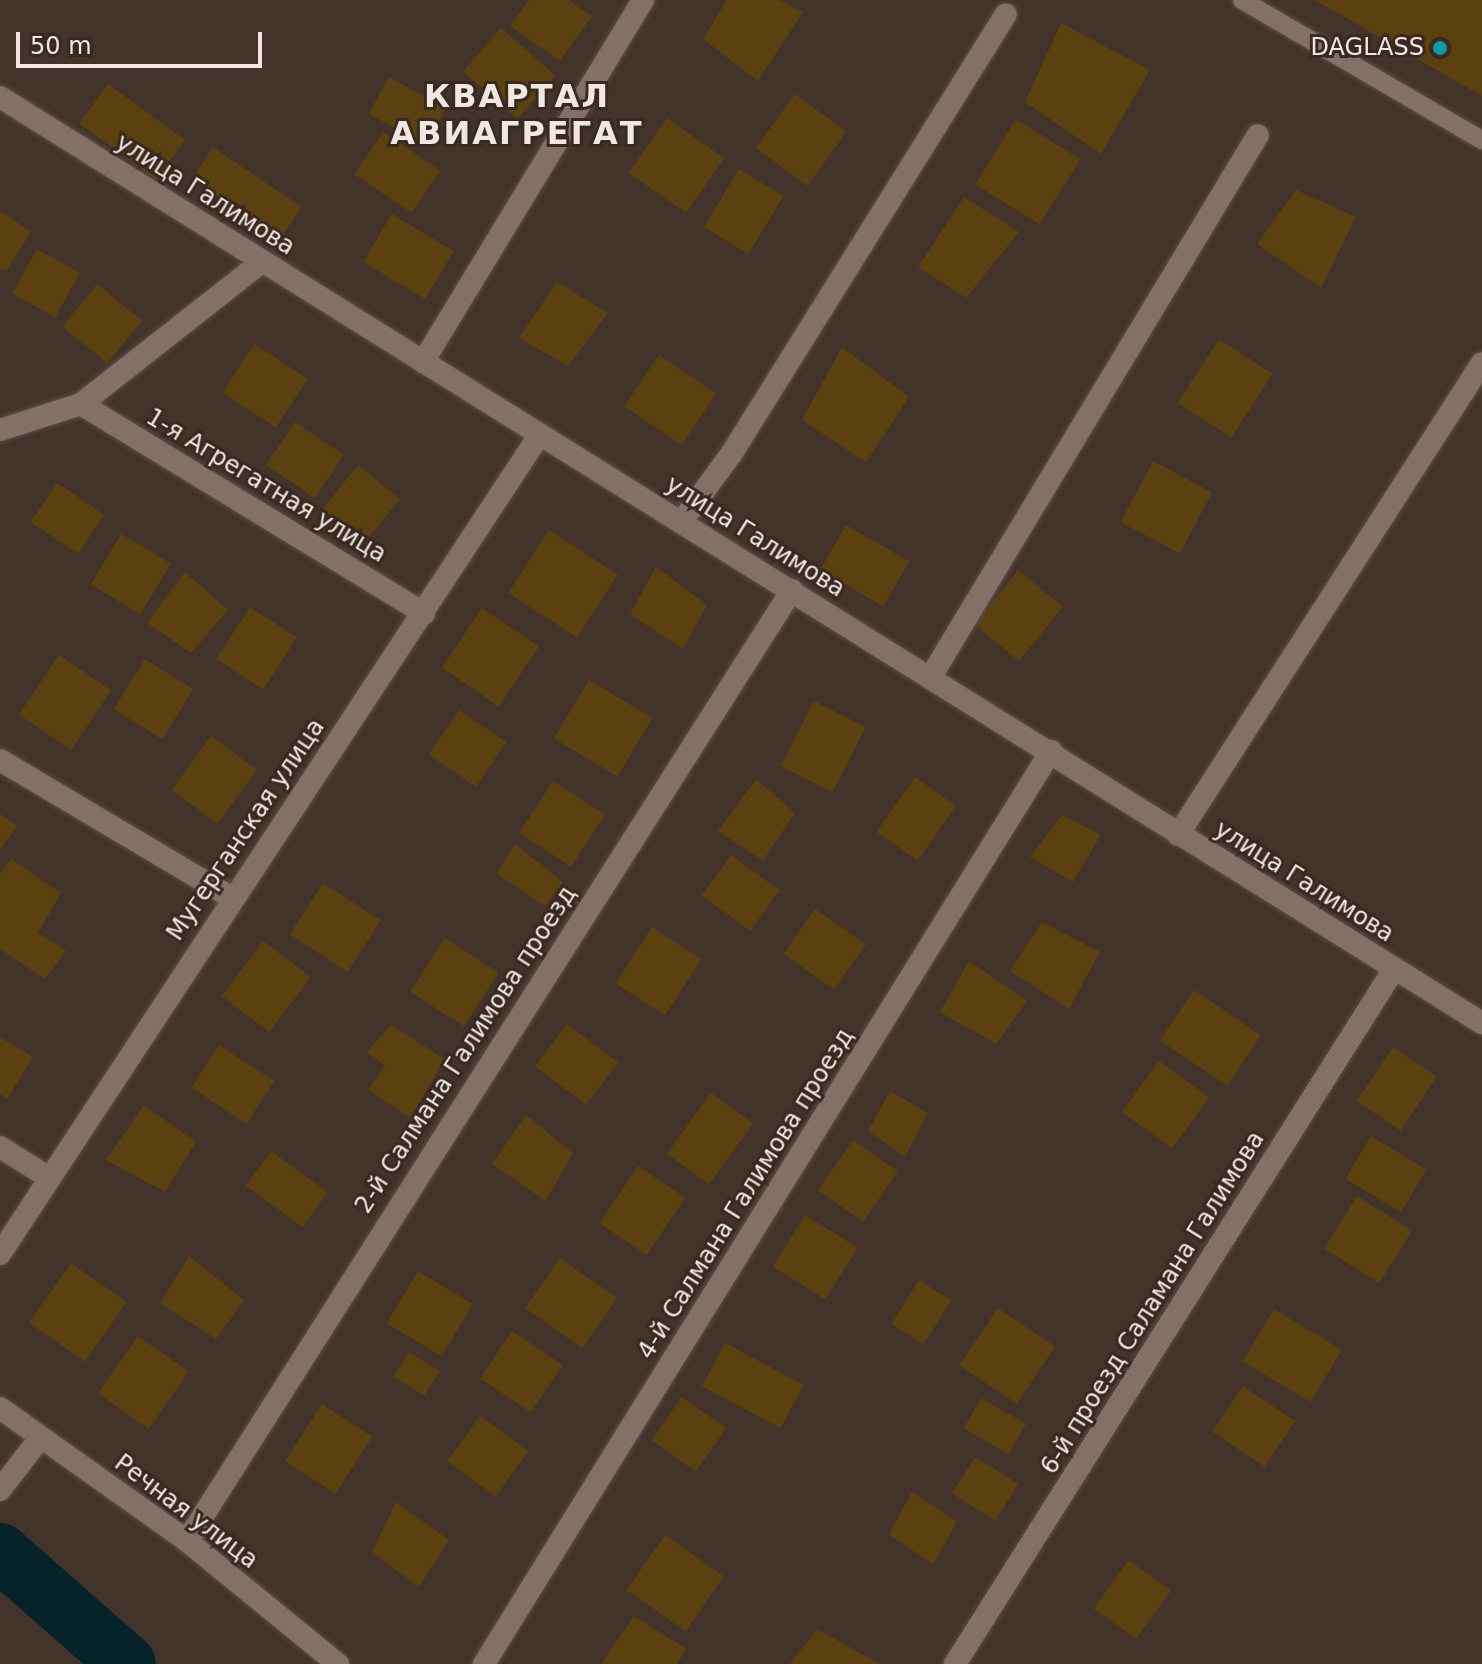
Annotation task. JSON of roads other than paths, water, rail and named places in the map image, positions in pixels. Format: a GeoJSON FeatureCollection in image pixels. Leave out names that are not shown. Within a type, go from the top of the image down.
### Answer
{"type":"FeatureCollection","features":[{"type":"Feature","properties":{"kind":"street"},"geometry":{"type":"LineString","coordinates":[[423,362],[643,0]]}},
{"type":"Feature","properties":{"kind":"street"},"geometry":{"type":"LineString","coordinates":[[682,521],[732,453],[1006,14]]}},
{"type":"Feature","properties":{"kind":"street","name":"улица Галимова"},"geometry":{"type":"LineString","coordinates":[[0,97],[538,437],[682,521],[1482,1023]]}},
{"type":"Feature","properties":{"kind":"street"},"geometry":{"type":"LineString","coordinates":[[930,678],[1258,135]]}},
{"type":"Feature","properties":{"kind":"street"},"geometry":{"type":"LineString","coordinates":[[0,430],[81,404],[263,261]]}},
{"type":"Feature","properties":{"kind":"street"},"geometry":{"type":"LineString","coordinates":[[1178,835],[1482,363]]}},
{"type":"Feature","properties":{"kind":"street","name":"1-я Агрегатная улица"},"geometry":{"type":"LineString","coordinates":[[81,404],[424,613]]}},
{"type":"Feature","properties":{"kind":"street","name":"Мугерганская улица"},"geometry":{"type":"LineString","coordinates":[[0,1254],[231,897],[424,613],[538,437]]}},
{"type":"Feature","properties":{"kind":"street","name":"2-й Салмана Галимова проезд"},"geometry":{"type":"LineString","coordinates":[[187,1541],[792,590]]}},
{"type":"Feature","properties":{"kind":"street","name":"4-й Салмана Галимова проезд"},"geometry":{"type":"LineString","coordinates":[[484,1664],[1051,751]]}},
{"type":"Feature","properties":{"kind":"street"},"geometry":{"type":"LineString","coordinates":[[0,760],[231,897]]}},
{"type":"Feature","properties":{"kind":"street","name":"6-й проезд Саламана Галимова"},"geometry":{"type":"LineString","coordinates":[[955,1664],[1394,969]]}},
{"type":"Feature","properties":{"kind":"street"},"geometry":{"type":"LineString","coordinates":[[0,1147],[48,1177]]}},
{"type":"Feature","properties":{"kind":"street","name":"Речная улица"},"geometry":{"type":"LineString","coordinates":[[0,1408],[187,1541],[338,1664]]}},
{"type":"Feature","properties":{"kind":"street"},"geometry":{"type":"LineString","coordinates":[[0,1490],[40,1438]]}},
{"type":"Feature","properties":{"kind":"lane"},"geometry":{"type":"LineString","coordinates":[[1242,0],[1482,140]]}},
{"type":"Feature","properties":{"kind":"waterway"},"geometry":{"type":"LineString","coordinates":[[0,1552],[127,1664]]}},
{"type":"Feature","properties":{"kind":"place","name":"DAGLASS"},"geometry":{"type":"Point","coordinates":[1440,48]}},
{"type":"Feature","properties":{"kind":"district","name":"КВАРТАЛ АВИАГРЕГАТ"},"geometry":{"type":"Point","coordinates":[517,116]}}]}
